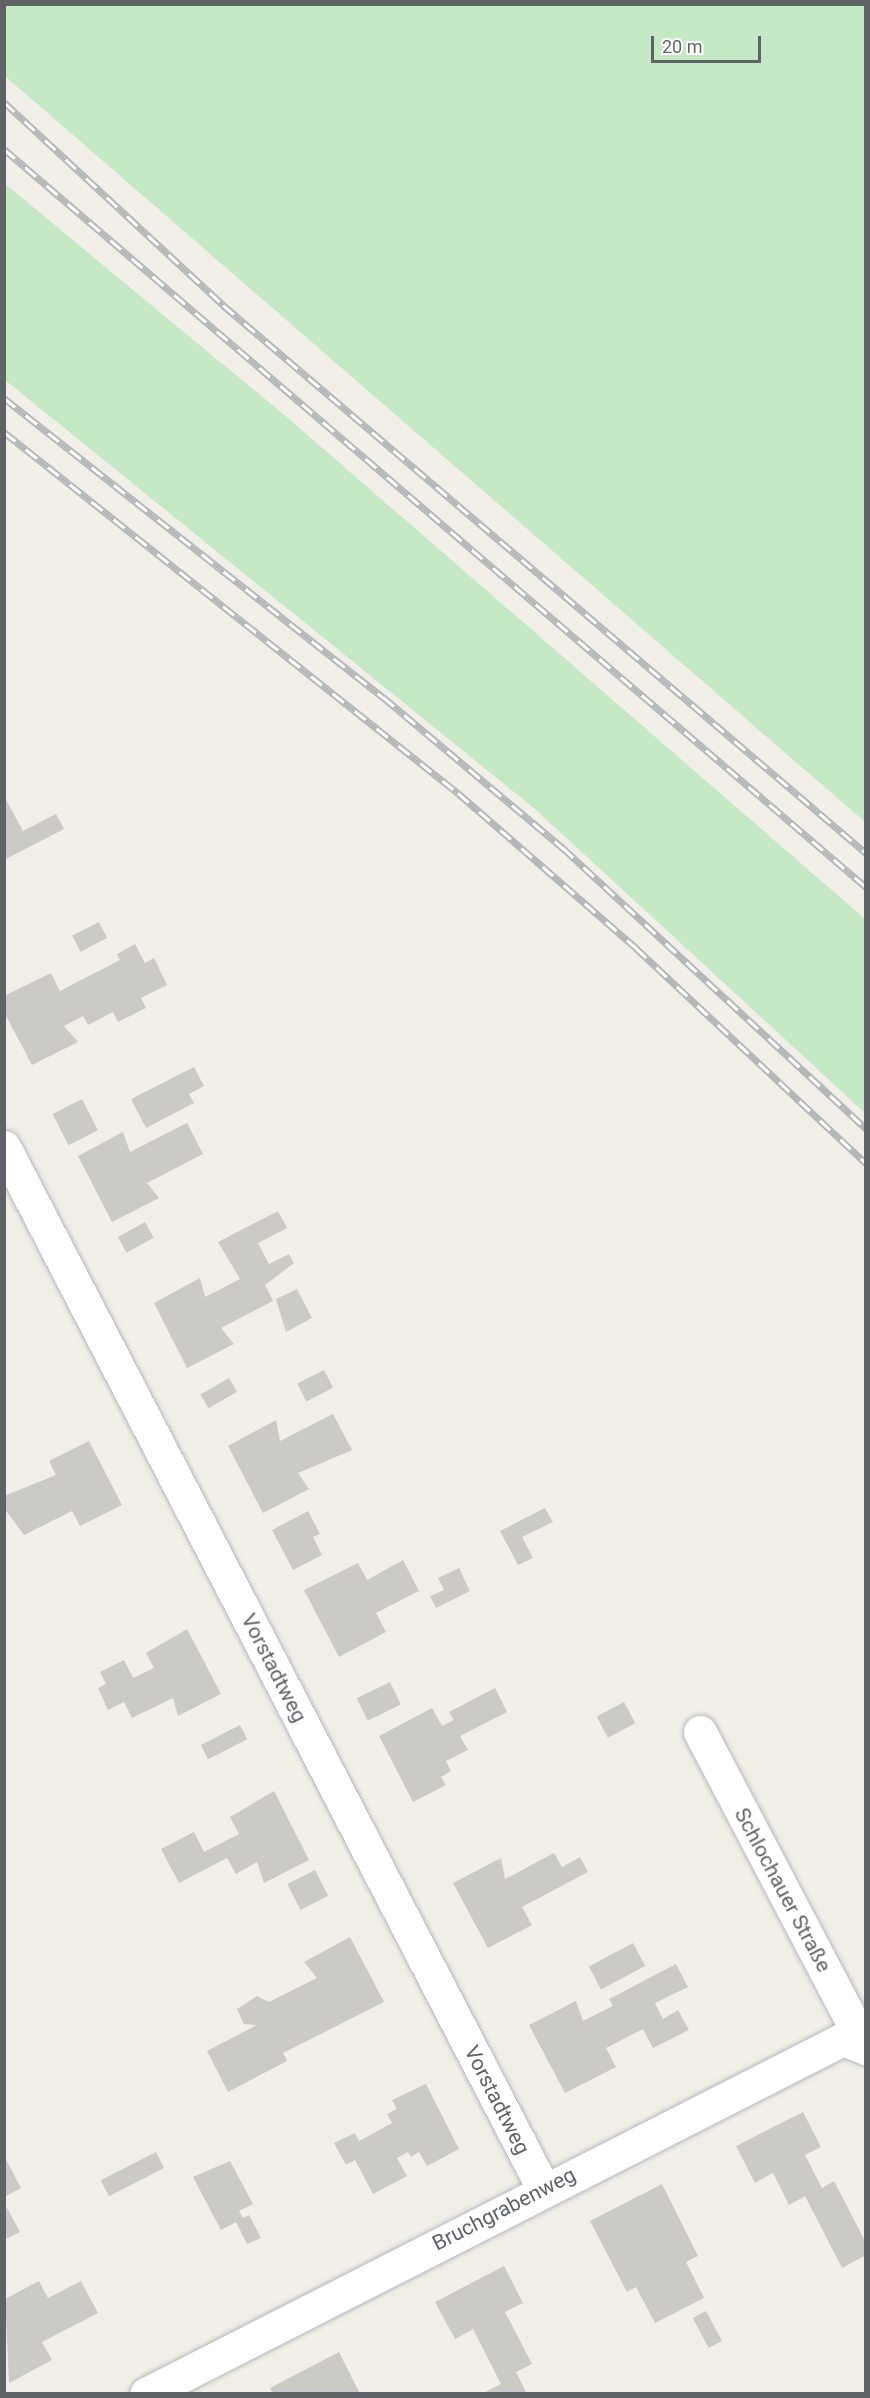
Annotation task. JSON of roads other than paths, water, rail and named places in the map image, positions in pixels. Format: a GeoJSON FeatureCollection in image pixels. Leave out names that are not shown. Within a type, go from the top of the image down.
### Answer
{"type":"FeatureCollection","features":[{"type":"Feature","properties":{"kind":"street","name":"Vorstadtweg"},"geometry":{"type":"LineString","coordinates":[[4,1148],[543,2188]]}},
{"type":"Feature","properties":{"kind":"street","name":"Schlochauer Straße"},"geometry":{"type":"LineString","coordinates":[[700,1732],[866,2048]]}},
{"type":"Feature","properties":{"kind":"street","name":"Bruchgrabenweg"},"geometry":{"type":"LineString","coordinates":[[146,2394],[543,2188],[843,2039],[866,2048]]}},
{"type":"Feature","properties":{"kind":"railway"},"geometry":{"type":"LineString","coordinates":[[4,102],[223,305],[866,853]]}},
{"type":"Feature","properties":{"kind":"railway"},"geometry":{"type":"LineString","coordinates":[[4,149],[866,887]]}},
{"type":"Feature","properties":{"kind":"railway"},"geometry":{"type":"LineString","coordinates":[[4,398],[383,697],[563,848],[866,1129]]}},
{"type":"Feature","properties":{"kind":"railway"},"geometry":{"type":"LineString","coordinates":[[4,432],[458,793],[636,948],[866,1163]]}}]}
